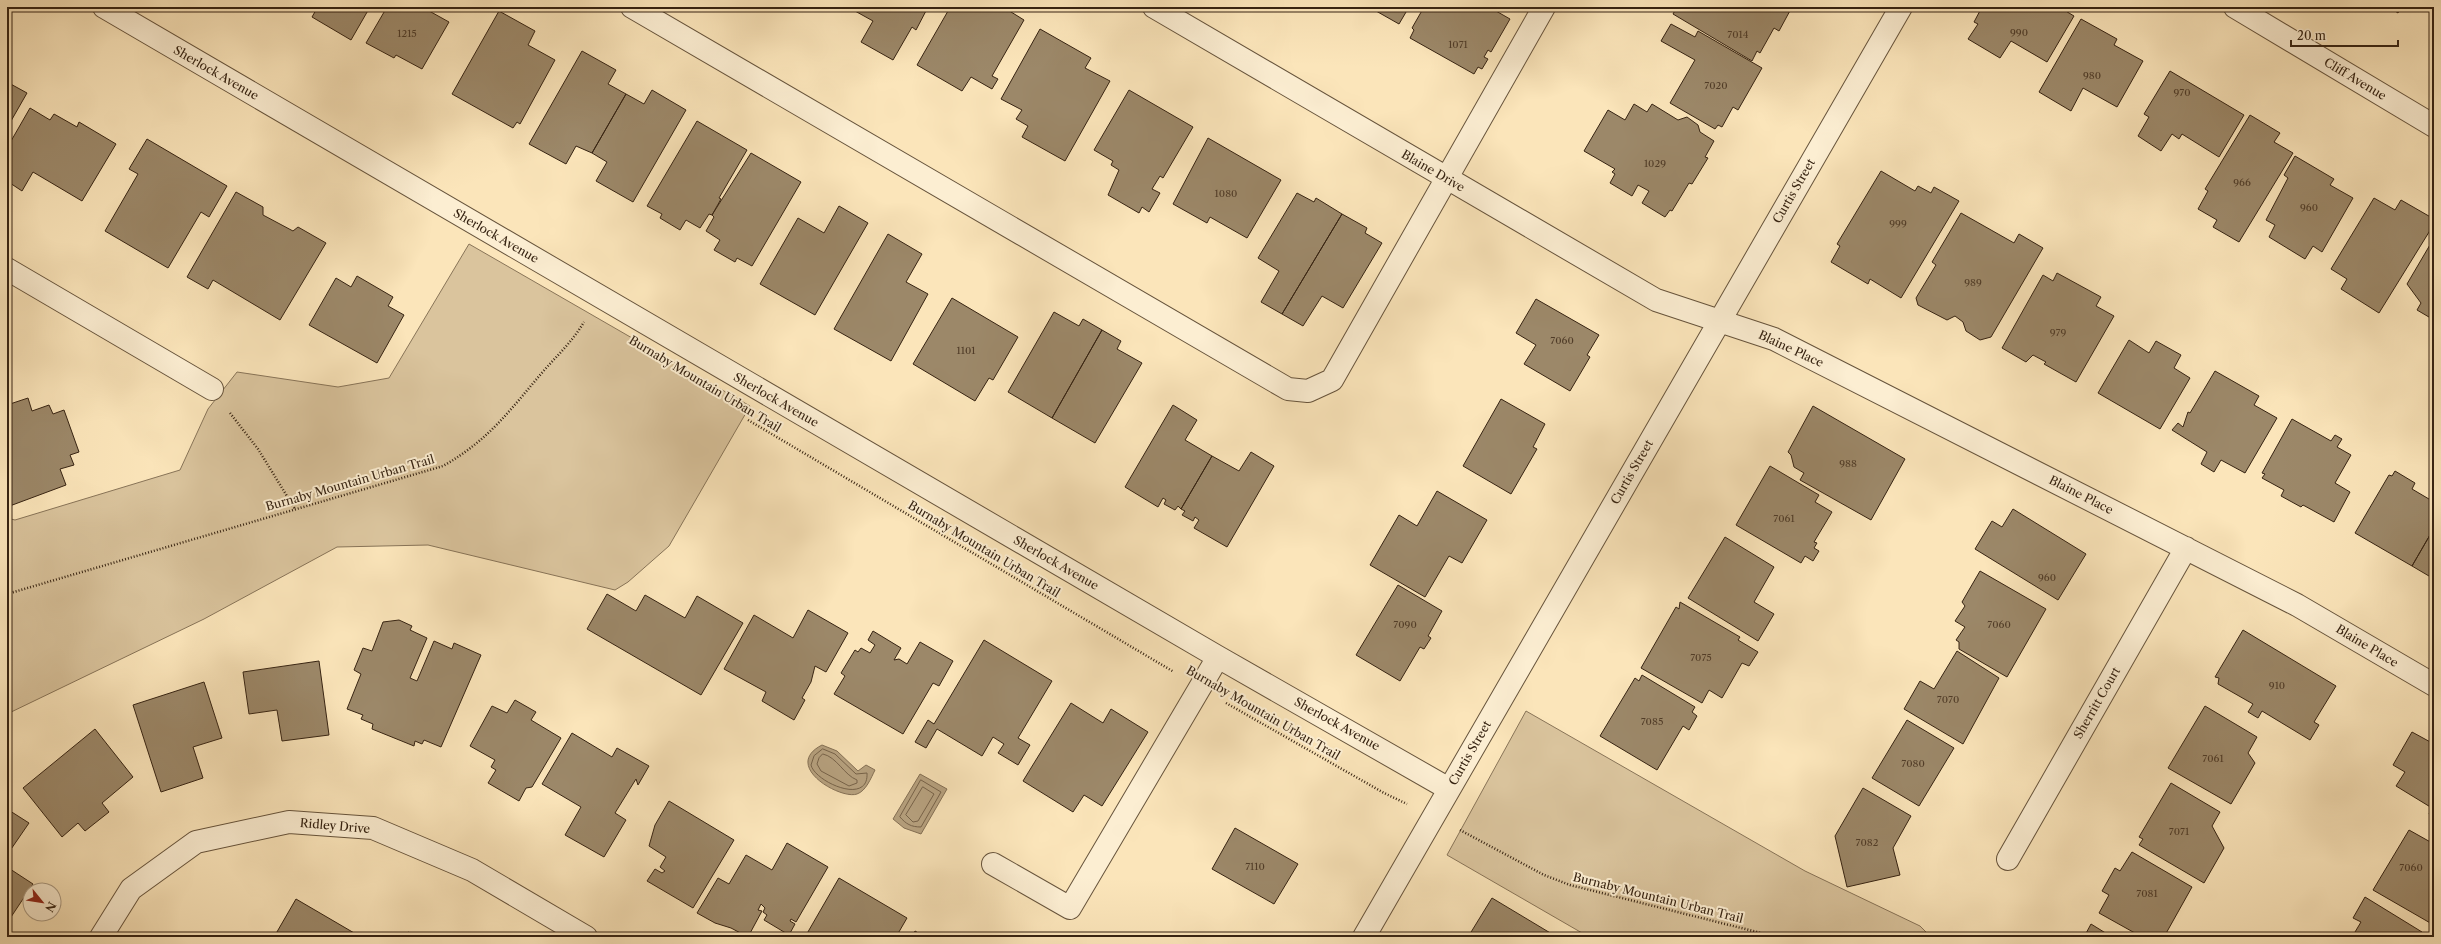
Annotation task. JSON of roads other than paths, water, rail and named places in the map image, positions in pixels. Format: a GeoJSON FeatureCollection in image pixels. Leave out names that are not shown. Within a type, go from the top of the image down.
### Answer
{"type":"FeatureCollection","features":[{"type":"Feature","properties":{"kind":"street","name":"Sherlock Avenue"},"geometry":{"type":"LineString","coordinates":[[104,7],[1218,657],[1449,789]]}},
{"type":"Feature","properties":{"kind":"street"},"geometry":{"type":"LineString","coordinates":[[632,7],[1288,389],[1308,391],[1332,380],[1544,7]]}},
{"type":"Feature","properties":{"kind":"street","name":"Blaine Drive"},"geometry":{"type":"LineString","coordinates":[[1154,7],[1446,179],[1656,300],[1720,321]]}},
{"type":"Feature","properties":{"kind":"street","name":"Curtis Street"},"geometry":{"type":"LineString","coordinates":[[1364,937],[1901,7]]}},
{"type":"Feature","properties":{"kind":"street","name":"Cliff Avenue"},"geometry":{"type":"LineString","coordinates":[[2236,7],[2431,118]]}},
{"type":"Feature","properties":{"kind":"street"},"geometry":{"type":"LineString","coordinates":[[7,269],[212,389]]}},
{"type":"Feature","properties":{"kind":"street","name":"Blaine Place"},"geometry":{"type":"LineString","coordinates":[[1720,321],[1774,339],[2297,604],[2434,685]]}},
{"type":"Feature","properties":{"kind":"street","name":"Sherritt Court"},"geometry":{"type":"LineString","coordinates":[[2008,859],[2186,548]]}},
{"type":"Feature","properties":{"kind":"street"},"geometry":{"type":"LineString","coordinates":[[993,864],[1070,908],[1218,657]]}},
{"type":"Feature","properties":{"kind":"street","name":"Ridley Drive"},"geometry":{"type":"LineString","coordinates":[[101,937],[131,889],[196,842],[289,822],[373,828],[472,870],[586,937]]}},
{"type":"Feature","properties":{"kind":"water"},"geometry":{"type":"Polygon","coordinates":[[[822,745],[837,751],[858,771],[866,765],[875,770],[868,784],[863,790],[857,794],[839,792],[818,780],[811,771],[808,762],[811,753],[822,745]]]}},
{"type":"Feature","properties":{"kind":"water"},"geometry":{"type":"Polygon","coordinates":[[[920,774],[947,789],[921,834],[904,828],[893,819],[920,774]]]}}]}
